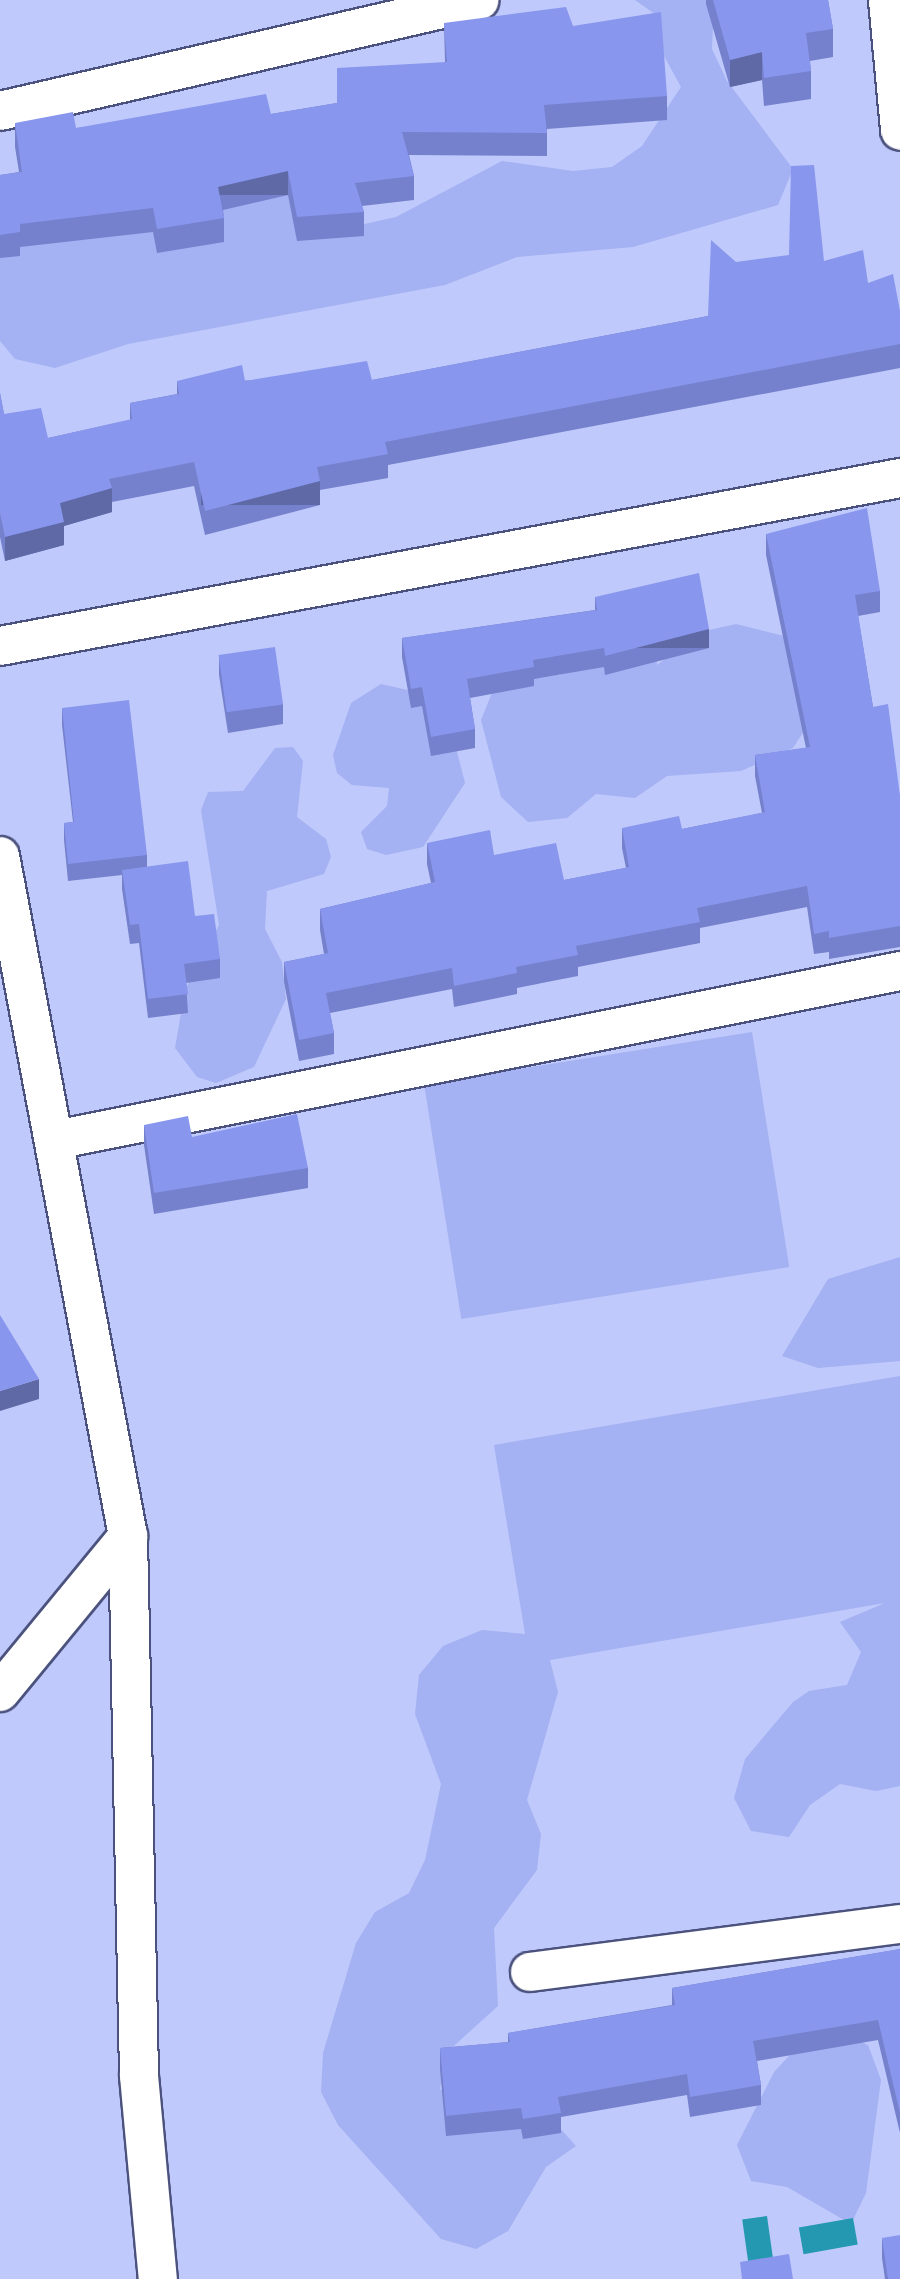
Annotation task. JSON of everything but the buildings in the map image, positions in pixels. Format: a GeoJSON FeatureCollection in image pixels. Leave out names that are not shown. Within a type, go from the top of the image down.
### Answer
{"type":"FeatureCollection","features":[{"type":"Feature","properties":{"kind":"street"},"geometry":{"type":"LineString","coordinates":[[0,111],[479,0]]}},
{"type":"Feature","properties":{"kind":"street"},"geometry":{"type":"LineString","coordinates":[[888,0],[897,67],[900,130]]}},
{"type":"Feature","properties":{"kind":"street"},"geometry":{"type":"LineString","coordinates":[[0,646],[900,478]]}},
{"type":"Feature","properties":{"kind":"street"},"geometry":{"type":"LineString","coordinates":[[0,856],[128,1536],[139,2076],[158,2279]]}},
{"type":"Feature","properties":{"kind":"street"},"geometry":{"type":"LineString","coordinates":[[55,1140],[900,971]]}},
{"type":"Feature","properties":{"kind":"street"},"geometry":{"type":"LineString","coordinates":[[0,1692],[128,1536]]}},
{"type":"Feature","properties":{"kind":"street"},"geometry":{"type":"LineString","coordinates":[[530,1972],[900,1924]]}},
{"type":"Feature","properties":{"kind":"shaded area"},"geometry":{"type":"Polygon","coordinates":[[[635,0],[714,0],[712,49],[727,81],[793,169],[778,205],[633,247],[517,257],[445,285],[128,344],[55,368],[15,359],[0,341],[0,243],[262,181],[360,225],[396,217],[502,161],[573,171],[612,167],[642,146],[681,87],[664,56],[659,17],[635,0]]]}},
{"type":"Feature","properties":{"kind":"shaded area"},"geometry":{"type":"Polygon","coordinates":[[[736,624],[788,637],[815,714],[793,748],[741,771],[667,776],[635,798],[596,794],[567,818],[528,822],[501,797],[481,720],[494,688],[546,668],[561,676],[553,661],[656,648],[657,665],[700,632],[736,624]]]}},
{"type":"Feature","properties":{"kind":"shaded area"},"geometry":{"type":"Polygon","coordinates":[[[381,684],[416,692],[451,728],[465,783],[423,847],[386,855],[367,849],[361,832],[387,806],[389,788],[352,785],[337,773],[333,755],[351,703],[381,684]]]}},
{"type":"Feature","properties":{"kind":"shaded area"},"geometry":{"type":"Polygon","coordinates":[[[293,747],[303,761],[297,817],[326,839],[331,857],[324,874],[267,891],[265,929],[282,962],[286,999],[254,1067],[216,1083],[197,1077],[175,1048],[185,990],[219,925],[201,810],[208,792],[243,791],[275,748],[293,747]]]}},
{"type":"Feature","properties":{"kind":"shaded area"},"geometry":{"type":"Polygon","coordinates":[[[752,1032],[789,1267],[461,1319],[424,1084],[752,1032]]]}},
{"type":"Feature","properties":{"kind":"shaded area"},"geometry":{"type":"Polygon","coordinates":[[[900,1257],[900,1361],[818,1368],[782,1356],[828,1279],[900,1257]]]}},
{"type":"Feature","properties":{"kind":"shaded area"},"geometry":{"type":"Polygon","coordinates":[[[900,1376],[900,1786],[876,1791],[840,1784],[810,1805],[789,1837],[751,1831],[734,1798],[745,1759],[793,1702],[809,1691],[847,1685],[861,1652],[840,1622],[885,1603],[550,1660],[558,1692],[527,1800],[541,1834],[537,1870],[494,1928],[498,2006],[446,2053],[440,2089],[474,2106],[550,2117],[576,2146],[546,2167],[508,2231],[476,2249],[441,2239],[338,2125],[321,2092],[323,2053],[356,1943],[375,1912],[409,1893],[425,1860],[441,1784],[415,1714],[419,1675],[443,1646],[482,1630],[525,1634],[494,1445],[900,1376]]]}},
{"type":"Feature","properties":{"kind":"shaded area"},"geometry":{"type":"Polygon","coordinates":[[[833,2029],[868,2045],[881,2080],[866,2193],[851,2224],[787,2187],[751,2181],[737,2145],[774,2072],[802,2042],[833,2029]]]}},
{"type":"Feature","properties":{"kind":"shaded area"},"geometry":{"type":"Polygon","coordinates":[[[767,2216],[774,2266],[749,2269],[742,2219],[767,2216]]]}},
{"type":"Feature","properties":{"kind":"shaded area"},"geometry":{"type":"Polygon","coordinates":[[[853,2218],[858,2245],[804,2254],[799,2228],[853,2218]]]}}]}
